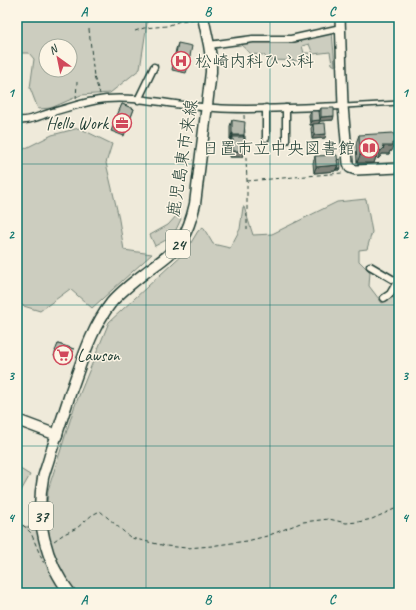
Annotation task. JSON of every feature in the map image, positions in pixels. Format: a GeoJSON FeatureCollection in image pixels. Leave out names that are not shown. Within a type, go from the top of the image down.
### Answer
{"type":"FeatureCollection","features":[{"type":"Feature","properties":{"kind":"main road","name":"鹿児島東市来線"},"geometry":{"type":"LineString","coordinates":[[57,434],[88,345],[102,316],[121,292],[164,259],[173,250],[181,241],[188,229],[195,204],[211,65],[209,45],[203,18]]}},
{"type":"Feature","properties":{"kind":"main road"},"geometry":{"type":"LineString","coordinates":[[17,420],[57,434]]}},
{"type":"Feature","properties":{"kind":"main road","name":"37"},"geometry":{"type":"LineString","coordinates":[[57,434],[44,478],[41,520],[43,536],[50,560],[56,573],[70,593]]}},
{"type":"Feature","properties":{"kind":"street"},"geometry":{"type":"LineString","coordinates":[[340,17],[343,106],[348,163],[350,168],[356,170],[399,168]]}},
{"type":"Feature","properties":{"kind":"street"},"geometry":{"type":"LineString","coordinates":[[209,45],[252,39],[291,39],[341,28]]}},
{"type":"Feature","properties":{"kind":"street"},"geometry":{"type":"LineString","coordinates":[[138,100],[154,67]]}},
{"type":"Feature","properties":{"kind":"street"},"geometry":{"type":"LineString","coordinates":[[17,120],[30,120],[75,105],[102,100],[138,100],[214,108],[244,109],[343,106]]}},
{"type":"Feature","properties":{"kind":"street"},"geometry":{"type":"LineString","coordinates":[[266,108],[266,138]]}},
{"type":"Feature","properties":{"kind":"street"},"geometry":{"type":"LineString","coordinates":[[286,108],[286,140]]}},
{"type":"Feature","properties":{"kind":"street"},"geometry":{"type":"LineString","coordinates":[[370,266],[398,282],[390,294],[384,298]]}},
{"type":"Feature","properties":{"kind":"lane"},"geometry":{"type":"LineString","coordinates":[[343,106],[399,103]]}},
{"type":"Feature","properties":{"kind":"path"},"geometry":{"type":"LineString","coordinates":[[135,31],[144,28],[167,26],[180,21],[203,18]]}},
{"type":"Feature","properties":{"kind":"path"},"geometry":{"type":"LineString","coordinates":[[89,29],[94,77],[102,100]]}},
{"type":"Feature","properties":{"kind":"path"},"geometry":{"type":"LineString","coordinates":[[75,105],[77,82]]}},
{"type":"Feature","properties":{"kind":"path"},"geometry":{"type":"LineString","coordinates":[[244,109],[247,229]]}},
{"type":"Feature","properties":{"kind":"path"},"geometry":{"type":"LineString","coordinates":[[247,181],[342,173],[350,168]]}},
{"type":"Feature","properties":{"kind":"path"},"geometry":{"type":"LineString","coordinates":[[53,542],[64,534],[77,528],[92,515],[100,511],[131,538],[166,546],[187,548],[247,541],[267,536],[303,522],[329,519],[346,523],[358,522],[372,519],[399,507]]}},
{"type":"Feature","properties":{"kind":"path"},"geometry":{"type":"LineString","coordinates":[[17,521],[31,533],[43,562],[50,560]]}},
{"type":"Feature","properties":{"kind":"shaded area"},"geometry":{"type":"Polygon","coordinates":[[[17,17],[148,17],[140,69],[110,93],[81,95],[51,108],[38,109],[30,88],[34,59],[29,53],[17,53],[17,17]]]}},
{"type":"Feature","properties":{"kind":"shaded area"},"geometry":{"type":"Polygon","coordinates":[[[332,32],[335,66],[332,64],[330,52],[313,54],[309,44],[302,46],[304,53],[309,53],[310,61],[268,60],[264,55],[251,54],[240,44],[253,42],[292,43],[332,32]]]}},
{"type":"Feature","properties":{"kind":"shaded area"},"geometry":{"type":"Polygon","coordinates":[[[79,128],[112,144],[106,163],[118,214],[124,250],[152,254],[92,308],[70,289],[40,311],[17,304],[17,150],[20,151],[52,135],[79,128]]]}},
{"type":"Feature","properties":{"kind":"shaded area"},"geometry":{"type":"Polygon","coordinates":[[[366,199],[372,232],[367,249],[359,250],[359,261],[370,272],[369,286],[382,303],[391,297],[399,299],[399,593],[17,593],[17,524],[49,534],[47,506],[48,490],[74,408],[109,322],[186,251],[198,231],[203,227],[213,244],[230,248],[240,229],[243,207],[253,235],[272,234],[337,202],[366,199]]]}},
{"type":"Feature","properties":{"kind":"shaded area"},"geometry":{"type":"Polygon","coordinates":[[[178,214],[181,219],[173,236],[155,246],[150,235],[168,225],[178,214]]]}},
{"type":"Feature","properties":{"kind":"shaded area"},"geometry":{"type":"Polygon","coordinates":[[[17,467],[30,475],[17,498],[17,467]]]}},
{"type":"Feature","properties":{"kind":"building","name":"松崎内科ひふ科"},"geometry":{"type":"Polygon","coordinates":[[[178,43],[192,46],[188,67],[174,64],[178,43]]]}},
{"type":"Feature","properties":{"kind":"building"},"geometry":{"type":"Polygon","coordinates":[[[122,104],[134,109],[126,130],[113,125],[122,104]]]}},
{"type":"Feature","properties":{"kind":"building"},"geometry":{"type":"Polygon","coordinates":[[[321,108],[334,108],[334,116],[321,117],[321,108]]]}},
{"type":"Feature","properties":{"kind":"building"},"geometry":{"type":"Polygon","coordinates":[[[311,111],[319,111],[320,120],[311,121],[311,111]]]}},
{"type":"Feature","properties":{"kind":"building"},"geometry":{"type":"Polygon","coordinates":[[[232,120],[245,122],[244,135],[233,135],[232,120]]]}},
{"type":"Feature","properties":{"kind":"building"},"geometry":{"type":"Polygon","coordinates":[[[325,123],[326,134],[314,135],[313,124],[325,123]]]}},
{"type":"Feature","properties":{"kind":"building"},"geometry":{"type":"Polygon","coordinates":[[[393,133],[396,139],[395,143],[392,143],[392,146],[382,146],[384,148],[381,151],[377,147],[377,154],[360,155],[359,135],[393,133]]]}},
{"type":"Feature","properties":{"kind":"building"},"geometry":{"type":"Polygon","coordinates":[[[233,137],[244,137],[244,151],[233,151],[233,137]]]}},
{"type":"Feature","properties":{"kind":"building"},"geometry":{"type":"Polygon","coordinates":[[[337,155],[338,165],[316,167],[315,156],[337,155]]]}},
{"type":"Feature","properties":{"kind":"building"},"geometry":{"type":"Polygon","coordinates":[[[340,159],[341,168],[337,168],[337,160],[340,159]]]}},
{"type":"Feature","properties":{"kind":"building"},"geometry":{"type":"Polygon","coordinates":[[[58,344],[74,349],[71,358],[56,353],[57,352],[55,351],[58,344]]]}},
{"type":"Feature","properties":{"kind":"place","name":"松崎内科ひふ科"},"geometry":{"type":"Point","coordinates":[181,61]}},
{"type":"Feature","properties":{"kind":"place","name":"Hello Work"},"geometry":{"type":"Point","coordinates":[122,123]}},
{"type":"Feature","properties":{"kind":"place","name":"日置市立中央図書館"},"geometry":{"type":"Point","coordinates":[369,148]}},
{"type":"Feature","properties":{"kind":"place","name":"Lawson"},"geometry":{"type":"Point","coordinates":[63,355]}}]}
